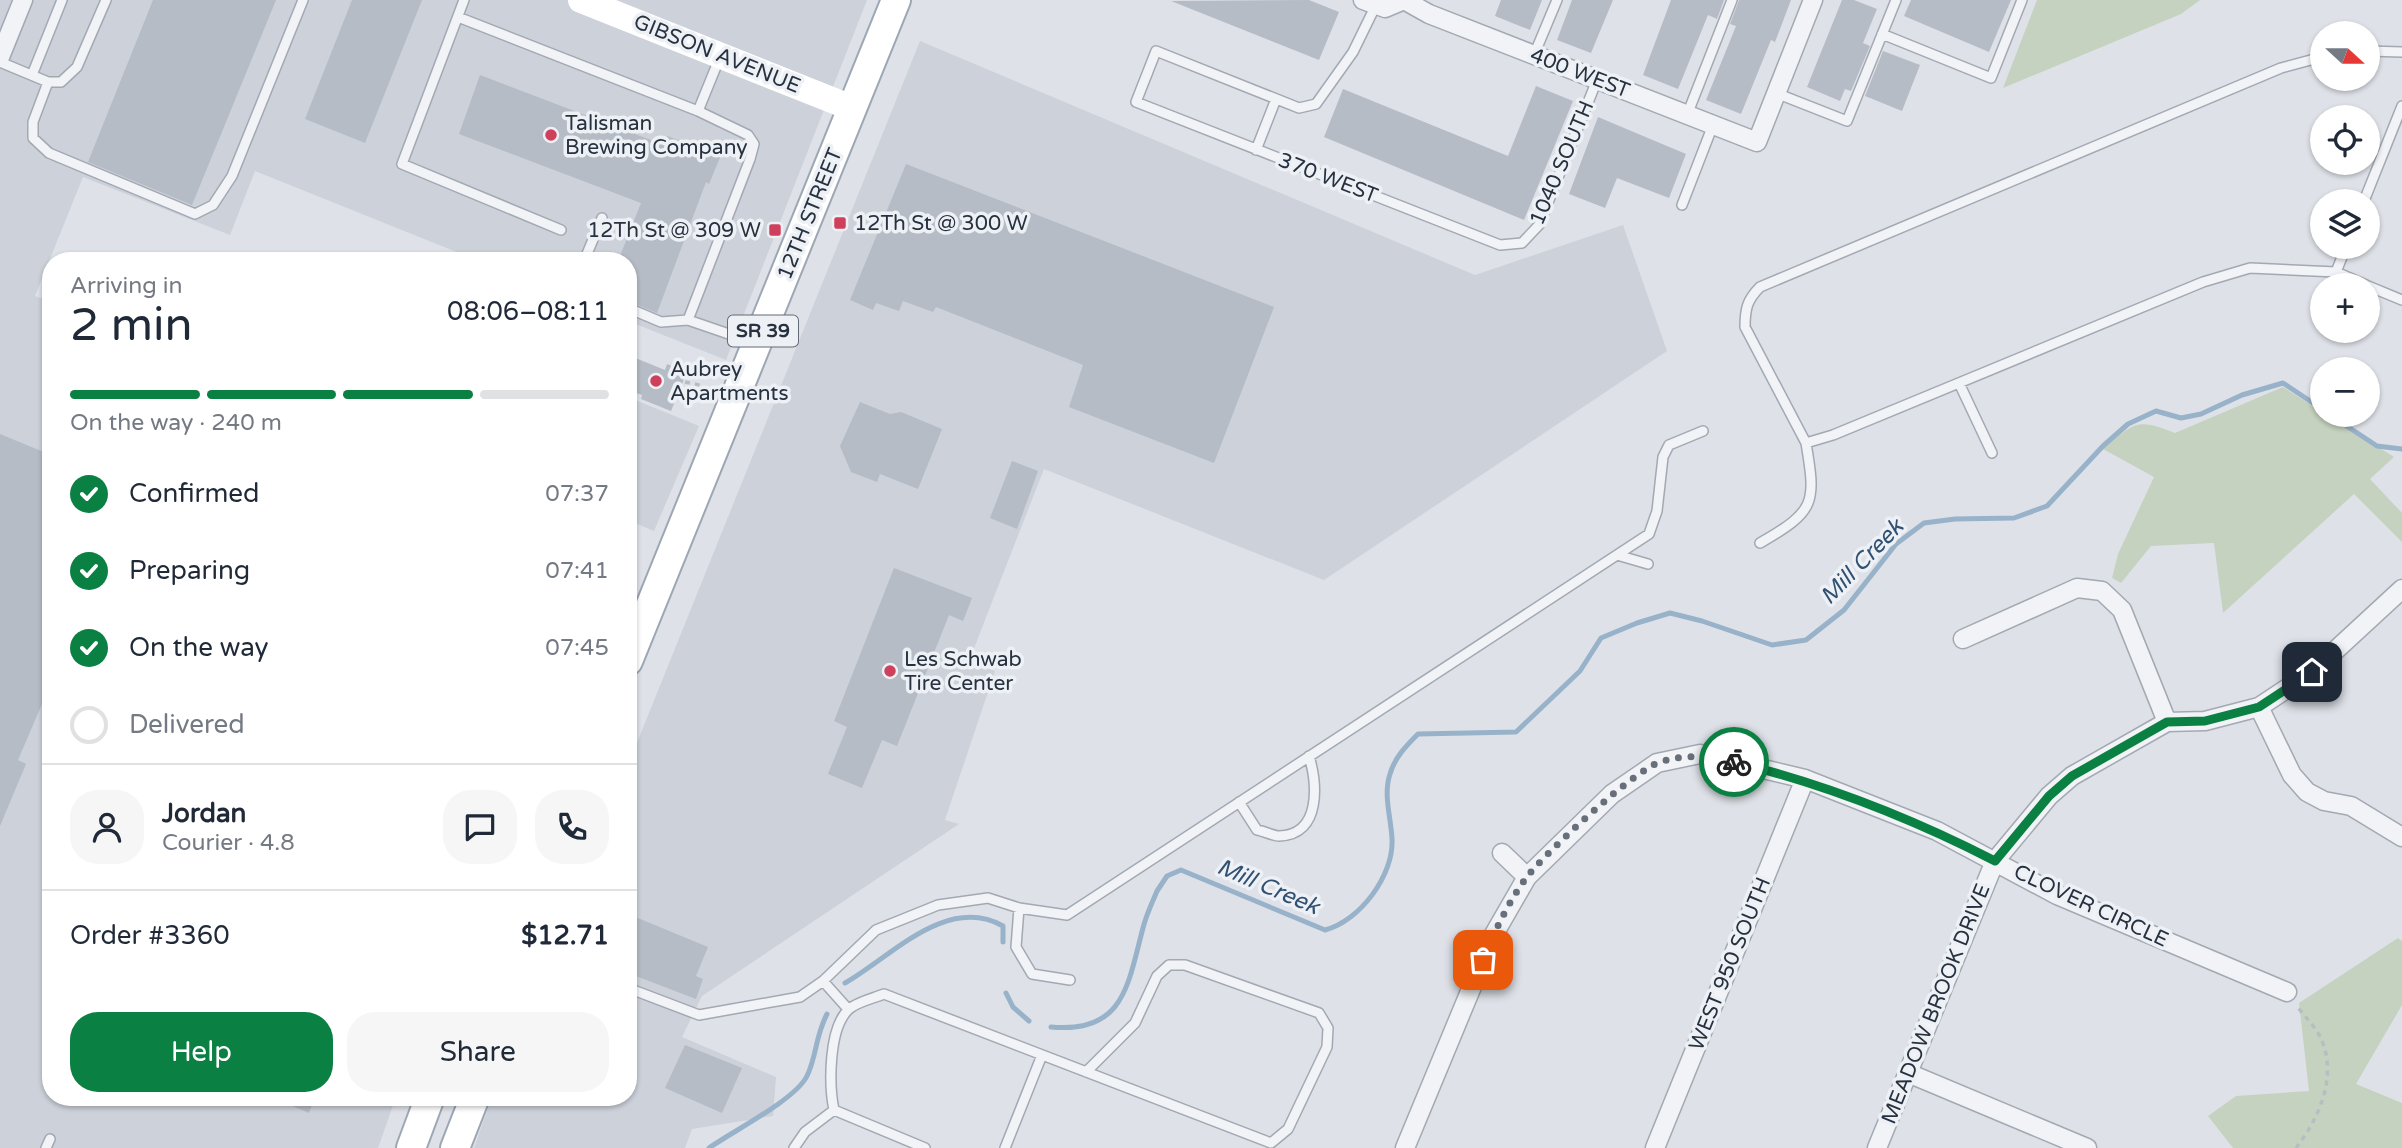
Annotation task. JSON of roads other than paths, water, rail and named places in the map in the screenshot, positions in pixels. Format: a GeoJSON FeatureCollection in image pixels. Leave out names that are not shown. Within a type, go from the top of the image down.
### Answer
{"type":"FeatureCollection","features":[{"type":"Feature","properties":{"kind":"main road","name":"12TH STREET"},"geometry":{"type":"LineString","coordinates":[[637,639],[896,0]]}},
{"type":"Feature","properties":{"kind":"main road"},"geometry":{"type":"LineString","coordinates":[[411,1148],[427,1106]]}},
{"type":"Feature","properties":{"kind":"main road"},"geometry":{"type":"LineString","coordinates":[[455,1148],[471,1106]]}},
{"type":"Feature","properties":{"kind":"street"},"geometry":{"type":"LineString","coordinates":[[0,60],[23,0]]}},
{"type":"Feature","properties":{"kind":"street","name":"GIBSON AVENUE"},"geometry":{"type":"LineString","coordinates":[[581,0],[852,108]]}},
{"type":"Feature","properties":{"kind":"street"},"geometry":{"type":"LineString","coordinates":[[1369,3],[1385,8],[1404,0]]}},
{"type":"Feature","properties":{"kind":"street","name":"400 WEST"},"geometry":{"type":"LineString","coordinates":[[1404,0],[1429,14],[1757,142],[1776,93]]}},
{"type":"Feature","properties":{"kind":"street"},"geometry":{"type":"LineString","coordinates":[[1776,93],[1813,0]]}},
{"type":"Feature","properties":{"kind":"street"},"geometry":{"type":"LineString","coordinates":[[1963,639],[2077,588],[2102,591],[2122,610],[2167,722]]}},
{"type":"Feature","properties":{"kind":"street","name":"MEADOW BROOK DRIVE"},"geometry":{"type":"LineString","coordinates":[[1877,1148],[1995,861],[2049,796],[2072,776],[2167,722],[2205,721],[2259,707],[2312,672],[2402,589]]}},
{"type":"Feature","properties":{"kind":"street"},"geometry":{"type":"LineString","coordinates":[[2259,707],[2292,775],[2307,792],[2324,801],[2351,806],[2402,837]]}},
{"type":"Feature","properties":{"kind":"street","name":"CLOVER CIRCLE"},"geometry":{"type":"LineString","coordinates":[[1527,877],[1612,794],[1657,763],[1700,754],[1805,779],[1937,831],[2057,895],[2287,992]]}},
{"type":"Feature","properties":{"kind":"street","name":"WEST 950 SOUTH"},"geometry":{"type":"LineString","coordinates":[[1655,1148],[1805,779]]}},
{"type":"Feature","properties":{"kind":"street"},"geometry":{"type":"LineString","coordinates":[[1405,1148],[1493,936],[1527,877],[1502,853]]}},
{"type":"Feature","properties":{"kind":"street"},"geometry":{"type":"LineString","coordinates":[[1908,1073],[2087,1148]]}},
{"type":"Feature","properties":{"kind":"lane"},"geometry":{"type":"LineString","coordinates":[[32,75],[62,0]]}},
{"type":"Feature","properties":{"kind":"lane"},"geometry":{"type":"LineString","coordinates":[[0,60],[48,82],[61,82],[77,67],[106,0]]}},
{"type":"Feature","properties":{"kind":"lane"},"geometry":{"type":"LineString","coordinates":[[48,82],[33,122],[33,138],[49,153],[195,214],[213,205],[232,176],[303,0]]}},
{"type":"Feature","properties":{"kind":"lane"},"geometry":{"type":"LineString","coordinates":[[464,0],[402,164],[561,230]]}},
{"type":"Feature","properties":{"kind":"lane"},"geometry":{"type":"LineString","coordinates":[[1534,55],[1557,0]]}},
{"type":"Feature","properties":{"kind":"lane"},"geometry":{"type":"LineString","coordinates":[[1687,114],[1732,0]]}},
{"type":"Feature","properties":{"kind":"lane"},"geometry":{"type":"LineString","coordinates":[[1776,93],[1847,121],[1896,0]]}},
{"type":"Feature","properties":{"kind":"lane"},"geometry":{"type":"LineString","coordinates":[[1882,34],[1991,78],[2022,0]]}},
{"type":"Feature","properties":{"kind":"lane"},"geometry":{"type":"LineString","coordinates":[[1256,150],[1276,99],[1299,108],[1316,104],[1353,52],[1369,3]]}},
{"type":"Feature","properties":{"kind":"lane"},"geometry":{"type":"LineString","coordinates":[[458,17],[698,111],[748,135],[754,145],[688,320]]}},
{"type":"Feature","properties":{"kind":"lane"},"geometry":{"type":"LineString","coordinates":[[2380,50],[2402,52]]}},
{"type":"Feature","properties":{"kind":"lane","name":"370 WEST"},"geometry":{"type":"LineString","coordinates":[[1276,99],[1156,51],[1136,102],[1500,245],[1522,243]]}},
{"type":"Feature","properties":{"kind":"lane"},"geometry":{"type":"LineString","coordinates":[[698,111],[721,56]]}},
{"type":"Feature","properties":{"kind":"lane"},"geometry":{"type":"LineString","coordinates":[[1760,543],[1792,525],[1808,506],[1814,486],[1806,443],[1745,327],[1745,309],[1749,299],[1760,287],[2281,68],[2310,60]]}},
{"type":"Feature","properties":{"kind":"lane","name":"1040 SOUTH"},"geometry":{"type":"LineString","coordinates":[[1522,243],[1539,225],[1597,79]]}},
{"type":"Feature","properties":{"kind":"lane"},"geometry":{"type":"LineString","coordinates":[[2369,189],[2402,106]]}},
{"type":"Feature","properties":{"kind":"lane"},"geometry":{"type":"LineString","coordinates":[[1682,205],[1713,125]]}},
{"type":"Feature","properties":{"kind":"lane"},"geometry":{"type":"LineString","coordinates":[[588,252],[602,218]]}},
{"type":"Feature","properties":{"kind":"lane"},"geometry":{"type":"LineString","coordinates":[[1806,443],[1833,435],[2203,282],[2250,268],[2336,272],[2341,259]]}},
{"type":"Feature","properties":{"kind":"lane"},"geometry":{"type":"LineString","coordinates":[[2380,291],[2402,300]]}},
{"type":"Feature","properties":{"kind":"lane"},"geometry":{"type":"LineString","coordinates":[[637,312],[661,322],[688,320],[758,344]]}},
{"type":"Feature","properties":{"kind":"lane"},"geometry":{"type":"LineString","coordinates":[[1959,383],[1992,453]]}},
{"type":"Feature","properties":{"kind":"lane"},"geometry":{"type":"LineString","coordinates":[[637,991],[699,1015],[800,997],[823,981],[876,930],[937,905],[988,898],[1019,908],[1067,915],[1649,534],[1657,512],[1662,457],[1669,445],[1703,431]]}},
{"type":"Feature","properties":{"kind":"lane"},"geometry":{"type":"LineString","coordinates":[[1617,555],[1648,564]]}},
{"type":"Feature","properties":{"kind":"lane"},"geometry":{"type":"LineString","coordinates":[[1240,803],[1258,830],[1279,836],[1299,828],[1314,809],[1316,781],[1310,756]]}},
{"type":"Feature","properties":{"kind":"lane"},"geometry":{"type":"LineString","coordinates":[[1019,908],[1016,947],[1032,974],[1070,980]]}},
{"type":"Feature","properties":{"kind":"lane"},"geometry":{"type":"LineString","coordinates":[[834,1110],[830,1086],[836,1034],[848,1009],[884,994],[1086,1072],[1272,1143],[1288,1129],[1327,1047],[1328,1028],[1319,1013],[1185,965],[1169,965],[1157,976],[1135,1023],[1086,1072]]}},
{"type":"Feature","properties":{"kind":"lane"},"geometry":{"type":"LineString","coordinates":[[823,981],[848,1009]]}},
{"type":"Feature","properties":{"kind":"lane"},"geometry":{"type":"LineString","coordinates":[[1004,1148],[1042,1055]]}},
{"type":"Feature","properties":{"kind":"lane"},"geometry":{"type":"LineString","coordinates":[[794,1148],[805,1132],[834,1110]]}},
{"type":"Feature","properties":{"kind":"lane"},"geometry":{"type":"LineString","coordinates":[[834,1110],[925,1148]]}},
{"type":"Feature","properties":{"kind":"waterway","name":"Mill Creek"},"geometry":{"type":"LineString","coordinates":[[1051,1027],[1076,1027],[1094,1022],[1109,1013],[1119,1001],[1133,968],[1146,918],[1157,891],[1167,876],[1181,870],[1325,930],[1351,917],[1372,895],[1387,867],[1392,839],[1387,798],[1388,782],[1395,762],[1405,747],[1418,734],[1516,732],[1580,671],[1601,638],[1670,613],[1772,645],[1806,640],[1844,610],[1896,544],[1924,523],[1955,519],[2014,518],[2047,506],[2103,446],[2128,424],[2156,411],[2181,418],[2201,414],[2242,395],[2283,383],[2310,401]]}},
{"type":"Feature","properties":{"kind":"waterway","name":"Mill Creek"},"geometry":{"type":"LineString","coordinates":[[2348,427],[2377,446],[2402,449]]}},
{"type":"Feature","properties":{"kind":"waterway","name":"Mill Creek"},"geometry":{"type":"LineString","coordinates":[[845,983],[920,933],[940,923],[961,918],[982,918],[1003,926],[1003,942]]}},
{"type":"Feature","properties":{"kind":"waterway","name":"Mill Creek"},"geometry":{"type":"LineString","coordinates":[[1006,993],[1013,1007],[1029,1021]]}},
{"type":"Feature","properties":{"kind":"waterway","name":"Mill Creek"},"geometry":{"type":"LineString","coordinates":[[709,1148],[777,1105],[800,1085],[807,1076],[827,1014]]}},
{"type":"Feature","properties":{"kind":"place","name":"Talisman Brewing Company"},"geometry":{"type":"Point","coordinates":[551,135]}},
{"type":"Feature","properties":{"kind":"place","name":"12Th St @ 300 W"},"geometry":{"type":"Point","coordinates":[840,223]}},
{"type":"Feature","properties":{"kind":"place","name":"12Th St @ 309 W"},"geometry":{"type":"Point","coordinates":[775,230]}},
{"type":"Feature","properties":{"kind":"place","name":"Aubrey Apartments"},"geometry":{"type":"Point","coordinates":[656,381]}},
{"type":"Feature","properties":{"kind":"place","name":"Les Schwab Tire Center"},"geometry":{"type":"Point","coordinates":[890,671]}}]}
